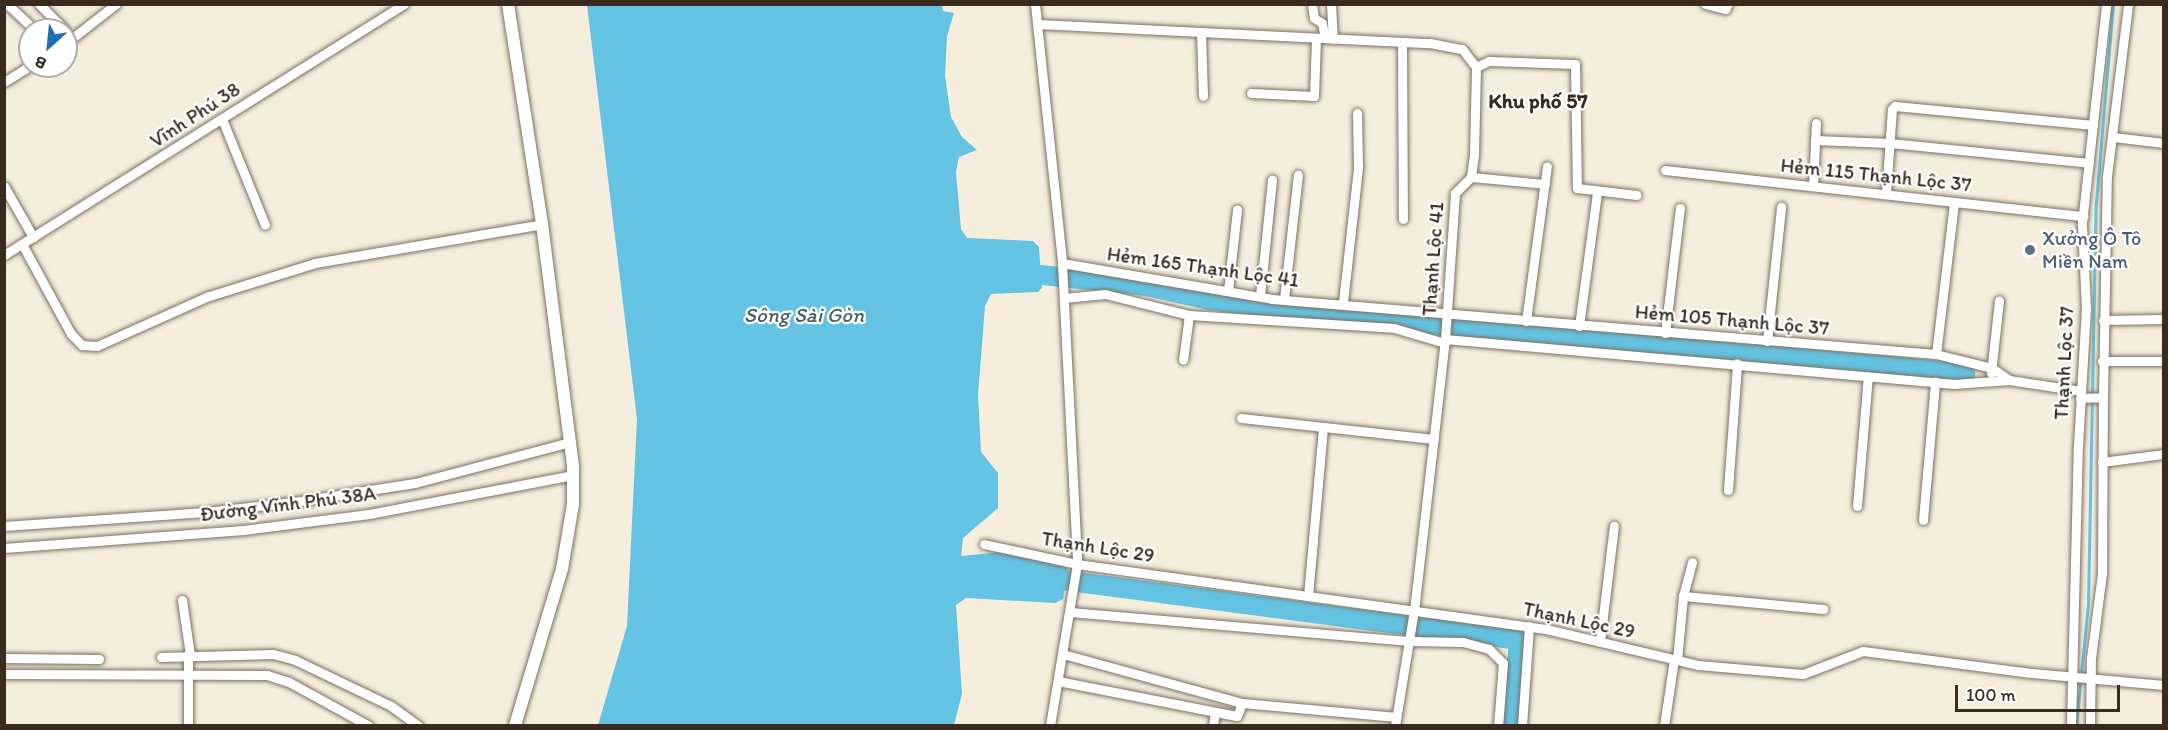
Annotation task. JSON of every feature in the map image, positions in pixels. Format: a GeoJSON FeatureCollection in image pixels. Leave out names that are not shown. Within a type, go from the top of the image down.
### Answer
{"type":"FeatureCollection","features":[{"type":"Feature","properties":{"kind":"street"},"geometry":{"type":"LineString","coordinates":[[7,4],[22,18]]}},
{"type":"Feature","properties":{"kind":"street"},"geometry":{"type":"LineString","coordinates":[[39,4],[52,18]]}},
{"type":"Feature","properties":{"kind":"street"},"geometry":{"type":"LineString","coordinates":[[78,29],[116,4]]}},
{"type":"Feature","properties":{"kind":"street","name":"Vĩnh Phú 38"},"geometry":{"type":"LineString","coordinates":[[4,255],[404,4]]}},
{"type":"Feature","properties":{"kind":"street"},"geometry":{"type":"LineString","coordinates":[[508,4],[542,224],[573,475],[573,504],[561,569],[515,726]]}},
{"type":"Feature","properties":{"kind":"street"},"geometry":{"type":"LineString","coordinates":[[1035,4],[1062,263],[1077,564],[1050,726]]}},
{"type":"Feature","properties":{"kind":"street"},"geometry":{"type":"LineString","coordinates":[[1312,4],[1314,18],[1322,23],[1325,38]]}},
{"type":"Feature","properties":{"kind":"street"},"geometry":{"type":"LineString","coordinates":[[1251,93],[1314,96],[1331,4]]}},
{"type":"Feature","properties":{"kind":"street"},"geometry":{"type":"LineString","coordinates":[[1705,4],[1725,9],[1728,4]]}},
{"type":"Feature","properties":{"kind":"street"},"geometry":{"type":"LineString","coordinates":[[2090,726],[2083,679],[2102,573],[2101,398],[2107,176],[2128,4]]}},
{"type":"Feature","properties":{"kind":"street","name":"Thạnh Lộc 37"},"geometry":{"type":"LineString","coordinates":[[2071,726],[2083,679],[2082,396],[2086,309],[2083,216],[2102,5]]}},
{"type":"Feature","properties":{"kind":"street"},"geometry":{"type":"LineString","coordinates":[[1038,24],[1402,42],[1462,49],[1476,67],[1471,177],[1545,184]]}},
{"type":"Feature","properties":{"kind":"street"},"geometry":{"type":"LineString","coordinates":[[1201,32],[1203,96]]}},
{"type":"Feature","properties":{"kind":"street"},"geometry":{"type":"LineString","coordinates":[[1402,42],[1403,219]]}},
{"type":"Feature","properties":{"kind":"street"},"geometry":{"type":"LineString","coordinates":[[1476,67],[1489,61],[1575,64],[1576,183],[1578,189],[1637,195]]}},
{"type":"Feature","properties":{"kind":"street"},"geometry":{"type":"LineString","coordinates":[[4,82],[18,73]]}},
{"type":"Feature","properties":{"kind":"street"},"geometry":{"type":"LineString","coordinates":[[1886,194],[1892,109],[1901,106],[2093,124]]}},
{"type":"Feature","properties":{"kind":"street"},"geometry":{"type":"LineString","coordinates":[[1343,302],[1358,168],[1357,113]]}},
{"type":"Feature","properties":{"kind":"street"},"geometry":{"type":"LineString","coordinates":[[222,119],[265,225]]}},
{"type":"Feature","properties":{"kind":"street"},"geometry":{"type":"LineString","coordinates":[[1813,186],[1816,123]]}},
{"type":"Feature","properties":{"kind":"street"},"geometry":{"type":"LineString","coordinates":[[2113,137],[2163,143]]}},
{"type":"Feature","properties":{"kind":"street"},"geometry":{"type":"LineString","coordinates":[[1815,141],[1890,143],[2089,163]]}},
{"type":"Feature","properties":{"kind":"street"},"geometry":{"type":"LineString","coordinates":[[1526,321],[1547,166]]}},
{"type":"Feature","properties":{"kind":"street","name":"Hẻm 115 Thạnh Lộc 37"},"geometry":{"type":"LineString","coordinates":[[1665,170],[2083,216]]}},
{"type":"Feature","properties":{"kind":"street"},"geometry":{"type":"LineString","coordinates":[[1284,299],[1298,175]]}},
{"type":"Feature","properties":{"kind":"street","name":"Thạnh Lộc 41"},"geometry":{"type":"LineString","coordinates":[[1397,723],[1414,610],[1445,341],[1455,193],[1471,177]]}},
{"type":"Feature","properties":{"kind":"street"},"geometry":{"type":"LineString","coordinates":[[1260,296],[1272,180]]}},
{"type":"Feature","properties":{"kind":"street"},"geometry":{"type":"LineString","coordinates":[[4,186],[33,237]]}},
{"type":"Feature","properties":{"kind":"street"},"geometry":{"type":"LineString","coordinates":[[1579,326],[1597,192]]}},
{"type":"Feature","properties":{"kind":"street"},"geometry":{"type":"LineString","coordinates":[[1936,354],[1954,202]]}},
{"type":"Feature","properties":{"kind":"street"},"geometry":{"type":"LineString","coordinates":[[1767,341],[1781,207]]}},
{"type":"Feature","properties":{"kind":"street"},"geometry":{"type":"LineString","coordinates":[[1665,333],[1680,208]]}},
{"type":"Feature","properties":{"kind":"street"},"geometry":{"type":"LineString","coordinates":[[1228,291],[1237,209]]}},
{"type":"Feature","properties":{"kind":"street"},"geometry":{"type":"LineString","coordinates":[[21,244],[71,334],[82,345],[97,346],[206,297],[315,263],[542,224]]}},
{"type":"Feature","properties":{"kind":"street","name":"Hẻm 165 Thạnh Lộc 41"},"geometry":{"type":"LineString","coordinates":[[1062,263],[1260,296],[1447,313]]}},
{"type":"Feature","properties":{"kind":"street"},"geometry":{"type":"LineString","coordinates":[[1064,295],[1105,294],[1189,315],[1394,328],[1445,341],[1737,363],[1935,382],[2009,380],[2101,398]]}},
{"type":"Feature","properties":{"kind":"street"},"geometry":{"type":"LineString","coordinates":[[1990,381],[1999,300]]}},
{"type":"Feature","properties":{"kind":"street","name":"Hẻm 105 Thạnh Lộc 37"},"geometry":{"type":"LineString","coordinates":[[1447,313],[1579,326],[1936,354],[1992,368],[2009,380]]}},
{"type":"Feature","properties":{"kind":"street"},"geometry":{"type":"LineString","coordinates":[[1183,360],[1189,315]]}},
{"type":"Feature","properties":{"kind":"street"},"geometry":{"type":"LineString","coordinates":[[2103,320],[2163,320]]}},
{"type":"Feature","properties":{"kind":"street"},"geometry":{"type":"LineString","coordinates":[[2102,361],[2163,362]]}},
{"type":"Feature","properties":{"kind":"street"},"geometry":{"type":"LineString","coordinates":[[1728,490],[1737,363]]}},
{"type":"Feature","properties":{"kind":"street"},"geometry":{"type":"LineString","coordinates":[[1857,506],[1869,376]]}},
{"type":"Feature","properties":{"kind":"street"},"geometry":{"type":"LineString","coordinates":[[1923,520],[1935,382]]}},
{"type":"Feature","properties":{"kind":"street"},"geometry":{"type":"LineString","coordinates":[[1242,418],[1434,439]]}},
{"type":"Feature","properties":{"kind":"street"},"geometry":{"type":"LineString","coordinates":[[1308,596],[1323,428]]}},
{"type":"Feature","properties":{"kind":"street"},"geometry":{"type":"LineString","coordinates":[[4,526],[206,512],[302,501],[415,483],[570,442]]}},
{"type":"Feature","properties":{"kind":"street"},"geometry":{"type":"LineString","coordinates":[[2102,462],[2163,454]]}},
{"type":"Feature","properties":{"kind":"street","name":"Đường Vĩnh Phú 38A"},"geometry":{"type":"LineString","coordinates":[[4,548],[243,530],[357,516],[573,475]]}},
{"type":"Feature","properties":{"kind":"street"},"geometry":{"type":"LineString","coordinates":[[1600,641],[1614,526]]}},
{"type":"Feature","properties":{"kind":"street","name":"Thạnh Lộc 29"},"geometry":{"type":"LineString","coordinates":[[984,544],[1077,564],[1529,626],[1676,659],[1803,674],[1863,651],[2083,679],[2163,684]]}},
{"type":"Feature","properties":{"kind":"street"},"geometry":{"type":"LineString","coordinates":[[1664,726],[1676,659],[1683,596],[1692,562]]}},
{"type":"Feature","properties":{"kind":"street"},"geometry":{"type":"LineString","coordinates":[[1683,596],[1823,609]]}},
{"type":"Feature","properties":{"kind":"street"},"geometry":{"type":"LineString","coordinates":[[182,600],[189,656],[188,726]]}},
{"type":"Feature","properties":{"kind":"street"},"geometry":{"type":"LineString","coordinates":[[1071,610],[1463,642],[1489,649],[1503,663],[1498,726]]}},
{"type":"Feature","properties":{"kind":"street"},"geometry":{"type":"LineString","coordinates":[[1522,726],[1529,626]]}},
{"type":"Feature","properties":{"kind":"street"},"geometry":{"type":"LineString","coordinates":[[161,657],[273,654],[295,660],[391,706],[419,726]]}},
{"type":"Feature","properties":{"kind":"street"},"geometry":{"type":"LineString","coordinates":[[1063,654],[1242,703],[1397,723]]}},
{"type":"Feature","properties":{"kind":"street"},"geometry":{"type":"LineString","coordinates":[[4,658],[99,659]]}},
{"type":"Feature","properties":{"kind":"street"},"geometry":{"type":"LineString","coordinates":[[4,674],[267,675],[290,682],[369,726]]}},
{"type":"Feature","properties":{"kind":"street"},"geometry":{"type":"LineString","coordinates":[[1058,681],[1237,716],[1242,703]]}},
{"type":"Feature","properties":{"kind":"street"},"geometry":{"type":"LineString","coordinates":[[1213,726],[1215,712]]}},
{"type":"Feature","properties":{"kind":"water","name":"Sông Sài Gòn"},"geometry":{"type":"Polygon","coordinates":[[[942,4],[943,11],[954,13],[947,36],[945,76],[951,117],[962,137],[977,150],[959,157],[956,172],[961,229],[967,238],[1033,241],[1039,247],[1042,288],[1038,292],[991,294],[985,306],[978,395],[981,452],[998,473],[998,508],[963,538],[961,556],[1002,552],[1062,563],[1068,569],[1063,599],[1055,603],[966,598],[956,605],[962,694],[954,725],[598,725],[627,626],[637,419],[587,5],[942,4]]]}},
{"type":"Feature","properties":{"kind":"waterway"},"geometry":{"type":"LineString","coordinates":[[2076,726],[2088,603],[2096,202],[2113,4]]}},
{"type":"Feature","properties":{"kind":"waterway"},"geometry":{"type":"LineString","coordinates":[[1014,272],[1146,286],[1209,300],[1338,316],[1965,373]]}},
{"type":"Feature","properties":{"kind":"waterway"},"geometry":{"type":"LineString","coordinates":[[1039,577],[1519,640],[1512,726]]}},
{"type":"Feature","properties":{"kind":"place","name":"Xưởng Ô Tô Miền Nam"},"geometry":{"type":"Point","coordinates":[2030,250]}},
{"type":"Feature","properties":{"kind":"district","name":"Khu phố 57"},"geometry":{"type":"Point","coordinates":[1538,101]}}]}
